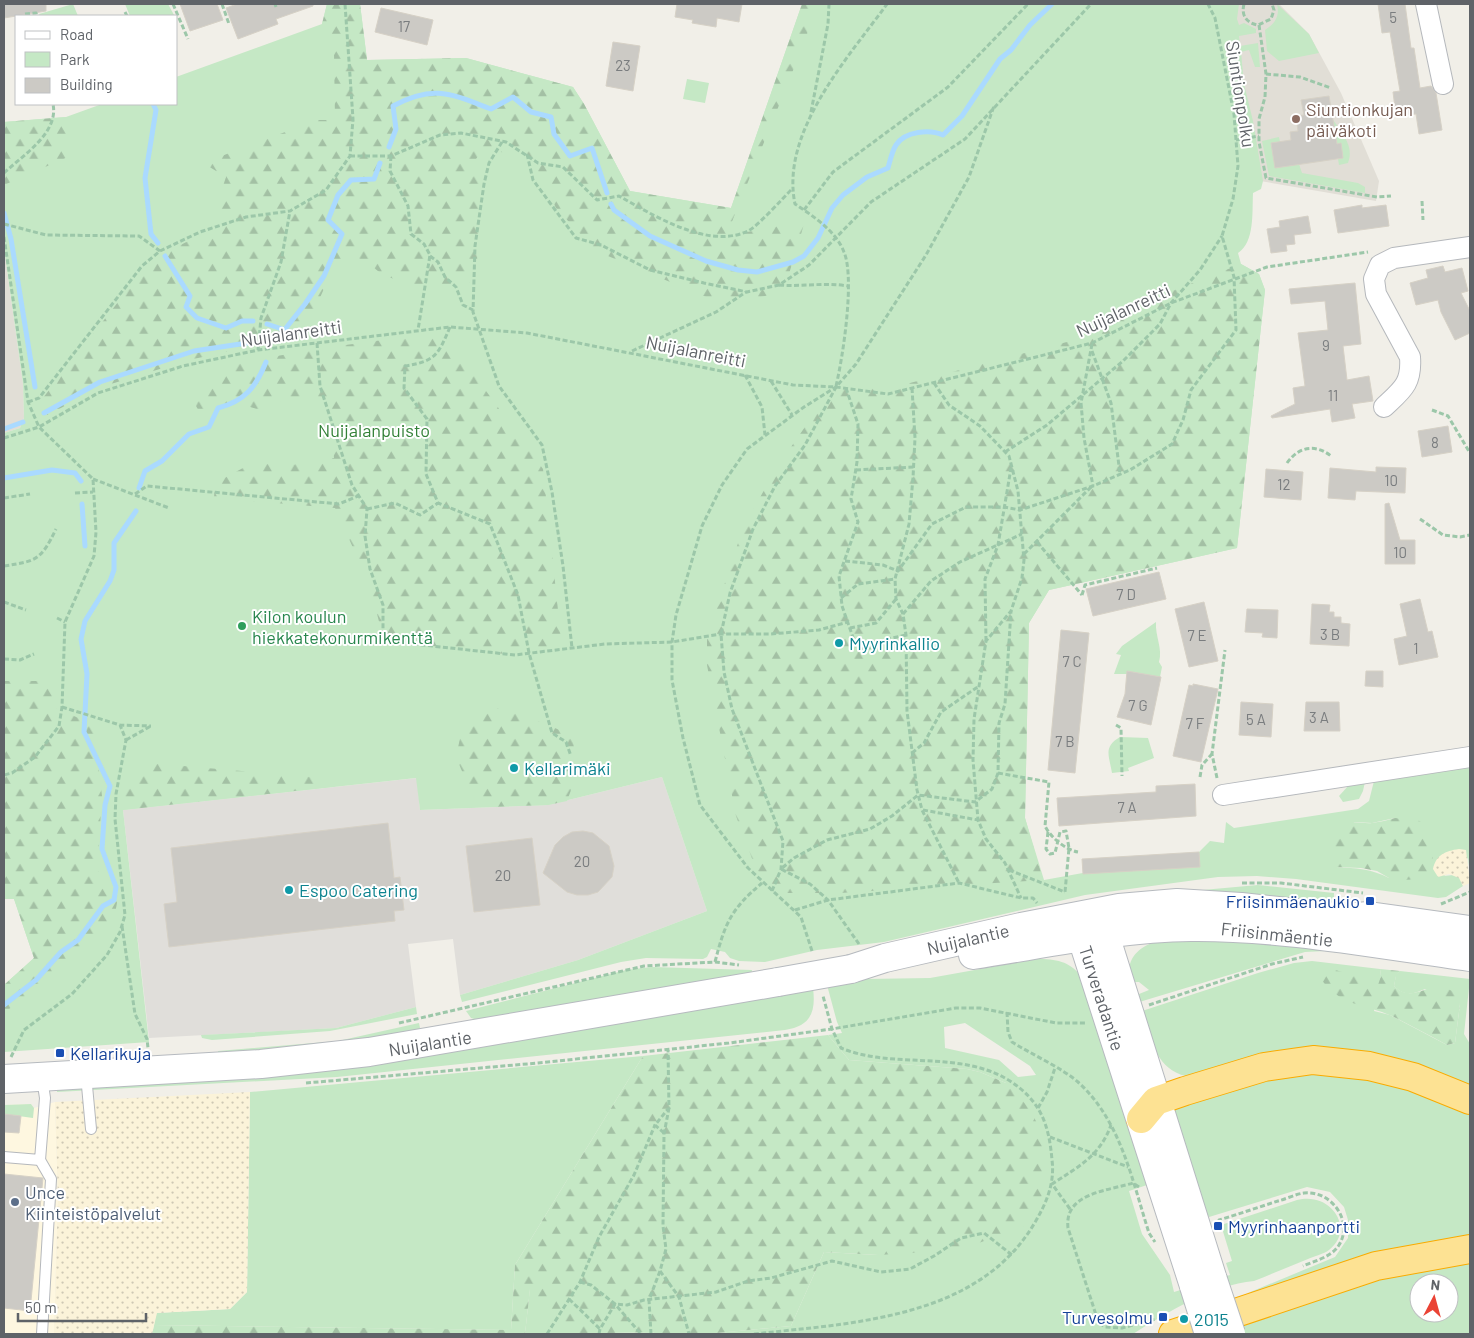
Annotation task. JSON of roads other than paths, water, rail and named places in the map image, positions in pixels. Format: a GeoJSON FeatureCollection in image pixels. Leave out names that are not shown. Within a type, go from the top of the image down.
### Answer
{"type":"FeatureCollection","features":[{"type":"Feature","properties":{"kind":"highway"},"geometry":{"type":"LineString","coordinates":[[1149,1110],[1264,1067],[1313,1060],[1369,1066],[1413,1077],[1470,1100]]}},
{"type":"Feature","properties":{"kind":"highway"},"geometry":{"type":"LineString","coordinates":[[1173,1334],[1376,1266],[1470,1249]]}},
{"type":"Feature","properties":{"kind":"main road","name":"Friisinmäentie"},"geometry":{"type":"LineString","coordinates":[[1085,921],[1119,908],[1177,903],[1241,907],[1344,918],[1369,916],[1470,930]]}},
{"type":"Feature","properties":{"kind":"main road","name":"Friisinmäentie"},"geometry":{"type":"LineString","coordinates":[[1085,921],[1156,929],[1232,928],[1470,957]]}},
{"type":"Feature","properties":{"kind":"main road","name":"Nuijalantie"},"geometry":{"type":"LineString","coordinates":[[7,1068],[42,1077],[262,1064],[369,1052],[778,982],[857,960],[887,969],[1085,921]]}},
{"type":"Feature","properties":{"kind":"main road","name":"Turveradantie"},"geometry":{"type":"LineString","coordinates":[[1085,921],[1149,1110],[1204,1283],[1231,1334]]}},
{"type":"Feature","properties":{"kind":"main road","name":"Turveradantie"},"geometry":{"type":"LineString","coordinates":[[1204,1283],[1209,1334]]}},
{"type":"Feature","properties":{"kind":"street"},"geometry":{"type":"LineString","coordinates":[[1426,4],[1443,84]]}},
{"type":"Feature","properties":{"kind":"street"},"geometry":{"type":"LineString","coordinates":[[1384,406],[1404,389],[1411,368],[1410,357],[1376,294],[1374,280],[1380,265],[1394,258],[1470,247]]}},
{"type":"Feature","properties":{"kind":"street"},"geometry":{"type":"LineString","coordinates":[[1219,790],[1470,756]]}},
{"type":"Feature","properties":{"kind":"lane"},"geometry":{"type":"LineString","coordinates":[[86,1074],[91,1129]]}},
{"type":"Feature","properties":{"kind":"lane"},"geometry":{"type":"LineString","coordinates":[[42,1077],[45,1098],[40,1160],[51,1179],[42,1334]]}},
{"type":"Feature","properties":{"kind":"lane"},"geometry":{"type":"LineString","coordinates":[[4,1157],[40,1160]]}},
{"type":"Feature","properties":{"kind":"waterway"},"geometry":{"type":"LineString","coordinates":[[611,204],[614,210],[650,236],[706,261],[738,270],[757,272],[793,262],[804,256],[818,238],[832,208],[843,195],[867,177],[888,168],[893,150],[900,140],[918,132],[931,132],[943,135],[962,116],[1000,59],[1011,50],[1030,25],[1052,4]]}},
{"type":"Feature","properties":{"kind":"waterway"},"geometry":{"type":"LineString","coordinates":[[389,147],[396,129],[393,106],[407,99],[431,93],[442,94],[465,99],[491,109],[513,97],[531,112],[551,117],[554,134],[570,156],[592,148],[607,193]]}},
{"type":"Feature","properties":{"kind":"waterway"},"geometry":{"type":"LineString","coordinates":[[154,105],[156,110],[145,178],[151,234],[158,243]]}},
{"type":"Feature","properties":{"kind":"waterway"},"geometry":{"type":"LineString","coordinates":[[270,339],[278,338],[324,276],[342,234],[328,220],[338,195],[351,180],[374,179],[380,163]]}},
{"type":"Feature","properties":{"kind":"waterway"},"geometry":{"type":"LineString","coordinates":[[4,213],[11,239],[35,387]]}},
{"type":"Feature","properties":{"kind":"waterway"},"geometry":{"type":"LineString","coordinates":[[165,256],[190,296],[186,307],[197,318],[226,328],[242,321],[253,321]]}},
{"type":"Feature","properties":{"kind":"waterway"},"geometry":{"type":"LineString","coordinates":[[267,324],[285,330]]}},
{"type":"Feature","properties":{"kind":"waterway"},"geometry":{"type":"LineString","coordinates":[[44,413],[100,382],[194,351],[247,343]]}},
{"type":"Feature","properties":{"kind":"waterway"},"geometry":{"type":"LineString","coordinates":[[139,488],[145,471],[162,461],[189,434],[209,427],[218,408],[235,401],[248,392],[254,386],[266,362]]}},
{"type":"Feature","properties":{"kind":"waterway"},"geometry":{"type":"LineString","coordinates":[[4,429],[23,422]]}},
{"type":"Feature","properties":{"kind":"waterway"},"geometry":{"type":"LineString","coordinates":[[4,478],[52,470],[75,473],[81,481]]}},
{"type":"Feature","properties":{"kind":"waterway"},"geometry":{"type":"LineString","coordinates":[[82,504],[85,546]]}},
{"type":"Feature","properties":{"kind":"waterway"},"geometry":{"type":"LineString","coordinates":[[4,1005],[36,980],[61,952],[78,940],[103,906],[114,900],[116,887],[102,849],[105,805],[110,786],[84,732],[87,674],[81,639],[85,621],[110,581],[114,570],[114,543],[136,511]]}},
{"type":"Feature","properties":{"kind":"place","name":"Siuntionkujan päiväkoti"},"geometry":{"type":"Point","coordinates":[1296,119]}},
{"type":"Feature","properties":{"kind":"place","name":"Kilon koulun hiekkatekonurmikenttä"},"geometry":{"type":"Point","coordinates":[242,626]}},
{"type":"Feature","properties":{"kind":"place","name":"Myyrinkallio"},"geometry":{"type":"Point","coordinates":[839,643]}},
{"type":"Feature","properties":{"kind":"place","name":"Kellarimäki"},"geometry":{"type":"Point","coordinates":[514,768]}},
{"type":"Feature","properties":{"kind":"place","name":"Espoo Catering"},"geometry":{"type":"Point","coordinates":[289,890]}},
{"type":"Feature","properties":{"kind":"place","name":"Friisinmäenaukio"},"geometry":{"type":"Point","coordinates":[1370,901]}},
{"type":"Feature","properties":{"kind":"place","name":"Kellarikuja"},"geometry":{"type":"Point","coordinates":[60,1053]}},
{"type":"Feature","properties":{"kind":"place","name":"Unce Kiinteistöpalvelut"},"geometry":{"type":"Point","coordinates":[15,1202]}},
{"type":"Feature","properties":{"kind":"place","name":"Myyrinhaanportti"},"geometry":{"type":"Point","coordinates":[1218,1226]}},
{"type":"Feature","properties":{"kind":"place","name":"Turvesolmu"},"geometry":{"type":"Point","coordinates":[1163,1317]}},
{"type":"Feature","properties":{"kind":"place","name":"2015"},"geometry":{"type":"Point","coordinates":[1184,1319]}},
{"type":"Feature","properties":{"kind":"park label","name":"Nuijalanpuisto"},"geometry":{"type":"Point","coordinates":[374,430]}}]}
